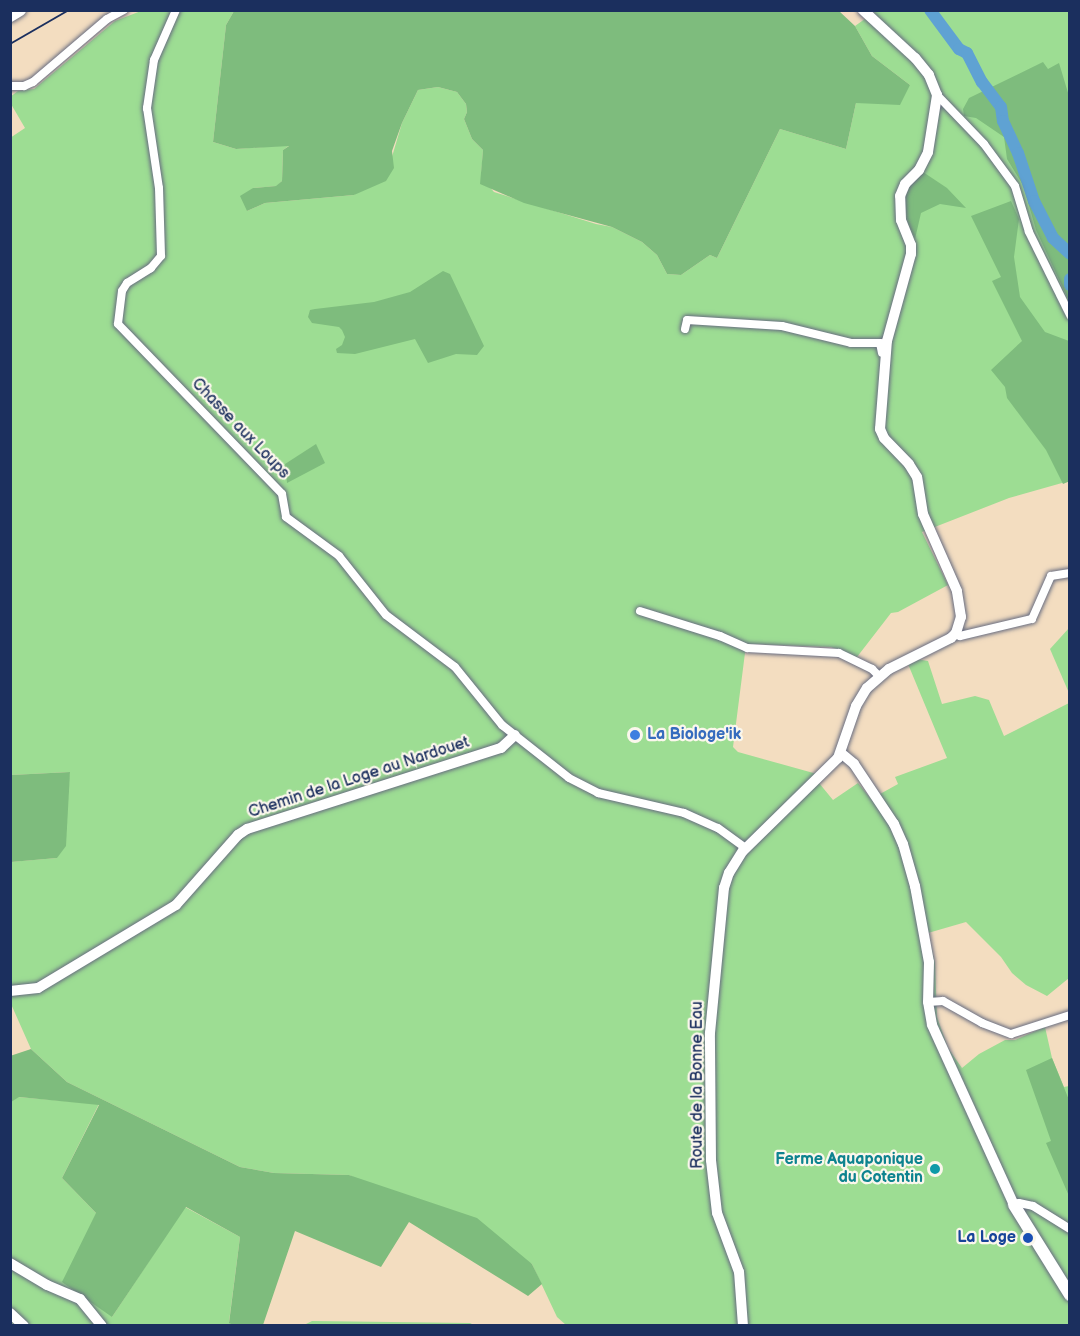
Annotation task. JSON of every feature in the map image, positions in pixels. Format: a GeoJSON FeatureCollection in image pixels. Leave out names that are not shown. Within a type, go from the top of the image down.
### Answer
{"type":"FeatureCollection","features":[{"type":"Feature","properties":{"kind":"main road"},"geometry":{"type":"LineString","coordinates":[[10,16],[20,10]]}},
{"type":"Feature","properties":{"kind":"main road"},"geometry":{"type":"LineString","coordinates":[[1014,1205],[1070,1295]]}},
{"type":"Feature","properties":{"kind":"street"},"geometry":{"type":"LineString","coordinates":[[10,86],[24,86],[33,82],[106,19],[124,10]]}},
{"type":"Feature","properties":{"kind":"street","name":"Chasse aux Loups"},"geometry":{"type":"LineString","coordinates":[[176,10],[154,60],[147,108],[159,188],[161,256],[151,268],[127,283],[122,291],[118,324],[282,494],[286,518],[334,552],[386,615],[455,667],[502,725],[569,778],[598,793],[684,813],[718,828],[747,848]]}},
{"type":"Feature","properties":{"kind":"street"},"geometry":{"type":"LineString","coordinates":[[863,10],[915,58],[929,75],[937,95],[984,144],[1015,186],[1029,232],[1070,315]]}},
{"type":"Feature","properties":{"kind":"street"},"geometry":{"type":"LineString","coordinates":[[937,95],[924,161],[905,184],[900,196],[901,220],[911,245],[911,254],[887,342],[884,364],[882,434],[891,448],[909,464],[917,477],[923,514],[960,600],[961,617],[956,633],[879,676],[867,688],[856,706],[841,753],[854,764],[888,814],[907,855],[929,962],[928,1002],[935,1032],[1014,1205],[1020,1203],[1033,1206],[1070,1229]]}},
{"type":"Feature","properties":{"kind":"street"},"geometry":{"type":"LineString","coordinates":[[686,329],[687,320],[730,321],[782,326],[851,343],[880,343],[884,364]]}},
{"type":"Feature","properties":{"kind":"street"},"geometry":{"type":"LineString","coordinates":[[956,633],[960,636],[1032,619],[1052,576],[1070,573]]}},
{"type":"Feature","properties":{"kind":"street"},"geometry":{"type":"LineString","coordinates":[[639,611],[720,636],[747,648],[843,654],[879,676]]}},
{"type":"Feature","properties":{"kind":"street","name":"Chemin de la Loge au Nardouet"},"geometry":{"type":"LineString","coordinates":[[10,992],[38,988],[176,905],[247,829],[501,748],[515,735]]}},
{"type":"Feature","properties":{"kind":"street","name":"Route de la Bonne Eau"},"geometry":{"type":"LineString","coordinates":[[743,1326],[740,1272],[717,1214],[713,1190],[711,1020],[722,900],[729,873],[747,848],[819,778],[841,753]]}},
{"type":"Feature","properties":{"kind":"street"},"geometry":{"type":"LineString","coordinates":[[928,1002],[943,1002],[982,1023],[1011,1034],[1070,1015]]}},
{"type":"Feature","properties":{"kind":"street"},"geometry":{"type":"LineString","coordinates":[[10,1263],[47,1285],[80,1299],[102,1326]]}},
{"type":"Feature","properties":{"kind":"street"},"geometry":{"type":"LineString","coordinates":[[10,1313],[24,1326]]}},
{"type":"Feature","properties":{"kind":"green space"},"geometry":{"type":"Polygon","coordinates":[[[141,11],[234,11],[226,25],[213,142],[236,149],[290,145],[283,150],[282,181],[277,186],[253,188],[247,211],[265,203],[354,195],[391,160],[402,123],[418,90],[438,87],[457,92],[466,104],[467,112],[464,119],[472,139],[483,150],[481,177],[494,192],[612,227],[642,242],[657,255],[667,274],[681,275],[710,255],[717,258],[780,129],[846,149],[856,103],[910,85],[872,56],[855,26],[876,11],[1069,11],[1069,481],[1009,498],[922,532],[948,585],[898,612],[891,613],[857,657],[831,647],[750,644],[745,653],[733,747],[738,752],[817,774],[819,783],[833,800],[858,783],[871,799],[898,784],[895,777],[947,758],[908,664],[916,659],[928,661],[942,704],[975,696],[989,700],[1004,736],[1069,703],[1069,978],[1047,996],[1026,985],[1012,973],[1001,957],[966,922],[928,933],[935,963],[937,1017],[948,1048],[962,1068],[979,1054],[1005,1040],[1015,1040],[1045,1027],[1052,1058],[1064,1087],[1069,1086],[1069,1325],[566,1325],[557,1317],[532,1264],[349,1175],[274,1173],[240,1167],[67,1082],[31,1049],[11,1004],[10,862],[57,858],[70,772],[11,775],[10,138],[25,128],[11,104],[10,97],[18,91],[34,89],[115,21],[141,11]]]}},
{"type":"Feature","properties":{"kind":"green space"},"geometry":{"type":"Polygon","coordinates":[[[234,11],[839,11],[855,26],[872,56],[910,85],[900,105],[856,103],[846,149],[780,129],[717,258],[710,255],[681,275],[667,274],[657,255],[642,242],[612,227],[524,203],[480,184],[483,150],[472,139],[464,119],[467,112],[466,104],[457,92],[438,87],[418,90],[392,151],[394,168],[386,181],[354,195],[265,203],[247,211],[240,196],[253,188],[276,186],[282,181],[283,150],[289,146],[236,149],[213,142],[226,25],[234,11]]]}},
{"type":"Feature","properties":{"kind":"green space"},"geometry":{"type":"Polygon","coordinates":[[[1043,62],[1048,69],[1059,63],[1069,96],[1069,301],[1036,230],[1023,185],[1007,159],[1004,137],[976,118],[964,116],[963,109],[969,98],[1043,62]]]}},
{"type":"Feature","properties":{"kind":"green space"},"geometry":{"type":"Polygon","coordinates":[[[923,172],[947,188],[966,208],[940,204],[921,213],[915,239],[908,223],[904,201],[910,185],[923,172]]]}},
{"type":"Feature","properties":{"kind":"green space"},"geometry":{"type":"Polygon","coordinates":[[[1011,201],[1019,219],[1014,257],[1020,297],[1045,332],[1069,341],[1070,481],[1063,484],[1046,450],[1007,398],[1005,387],[991,370],[1022,341],[992,281],[1001,277],[971,216],[1011,201]]]}},
{"type":"Feature","properties":{"kind":"green space"},"geometry":{"type":"Polygon","coordinates":[[[443,271],[450,274],[484,346],[477,355],[456,354],[428,363],[415,339],[355,354],[337,353],[336,349],[342,345],[345,337],[342,330],[339,327],[312,323],[308,317],[310,310],[374,302],[410,292],[443,271]]]}},
{"type":"Feature","properties":{"kind":"green space"},"geometry":{"type":"Polygon","coordinates":[[[316,444],[325,463],[287,483],[285,464],[316,444]]]}},
{"type":"Feature","properties":{"kind":"green space"},"geometry":{"type":"Polygon","coordinates":[[[1069,628],[1069,693],[1050,649],[1069,628]]]}},
{"type":"Feature","properties":{"kind":"green space"},"geometry":{"type":"Polygon","coordinates":[[[70,772],[66,846],[57,858],[11,862],[11,775],[70,772]]]}},
{"type":"Feature","properties":{"kind":"green space"},"geometry":{"type":"Polygon","coordinates":[[[31,1049],[67,1082],[240,1167],[274,1173],[349,1175],[477,1218],[532,1264],[542,1284],[528,1296],[409,1222],[381,1267],[295,1231],[263,1325],[233,1325],[229,1323],[240,1237],[186,1207],[112,1317],[62,1282],[96,1213],[62,1178],[99,1105],[19,1097],[11,1102],[10,1056],[31,1049]]]}},
{"type":"Feature","properties":{"kind":"green space"},"geometry":{"type":"Polygon","coordinates":[[[1052,1058],[1069,1100],[1069,1196],[1046,1143],[1051,1141],[1026,1070],[1052,1058]]]}},
{"type":"Feature","properties":{"kind":"green space"},"geometry":{"type":"Polygon","coordinates":[[[18,1097],[99,1104],[62,1178],[96,1213],[112,1317],[185,1207],[240,1237],[229,1322],[233,1325],[11,1325],[10,1102],[18,1097]]]}},
{"type":"Feature","properties":{"kind":"green space"},"geometry":{"type":"Polygon","coordinates":[[[312,1321],[470,1323],[474,1325],[304,1325],[312,1321]]]}},
{"type":"Feature","properties":{"kind":"waterway"},"geometry":{"type":"LineString","coordinates":[[930,10],[959,49],[967,53],[982,82],[1001,107],[1003,121],[1018,153],[1034,201],[1053,238],[1070,254]]}},
{"type":"Feature","properties":{"kind":"waterway"},"geometry":{"type":"LineString","coordinates":[[1070,279],[1070,285]]}},
{"type":"Feature","properties":{"kind":"railway"},"geometry":{"type":"LineString","coordinates":[[10,44],[69,10]]}},
{"type":"Feature","properties":{"kind":"place","name":"La Biologe'ik"},"geometry":{"type":"Point","coordinates":[635,735]}},
{"type":"Feature","properties":{"kind":"place","name":"Ferme Aquaponique du Cotentin"},"geometry":{"type":"Point","coordinates":[935,1169]}},
{"type":"Feature","properties":{"kind":"place","name":"La Loge"},"geometry":{"type":"Point","coordinates":[1028,1238]}}]}
